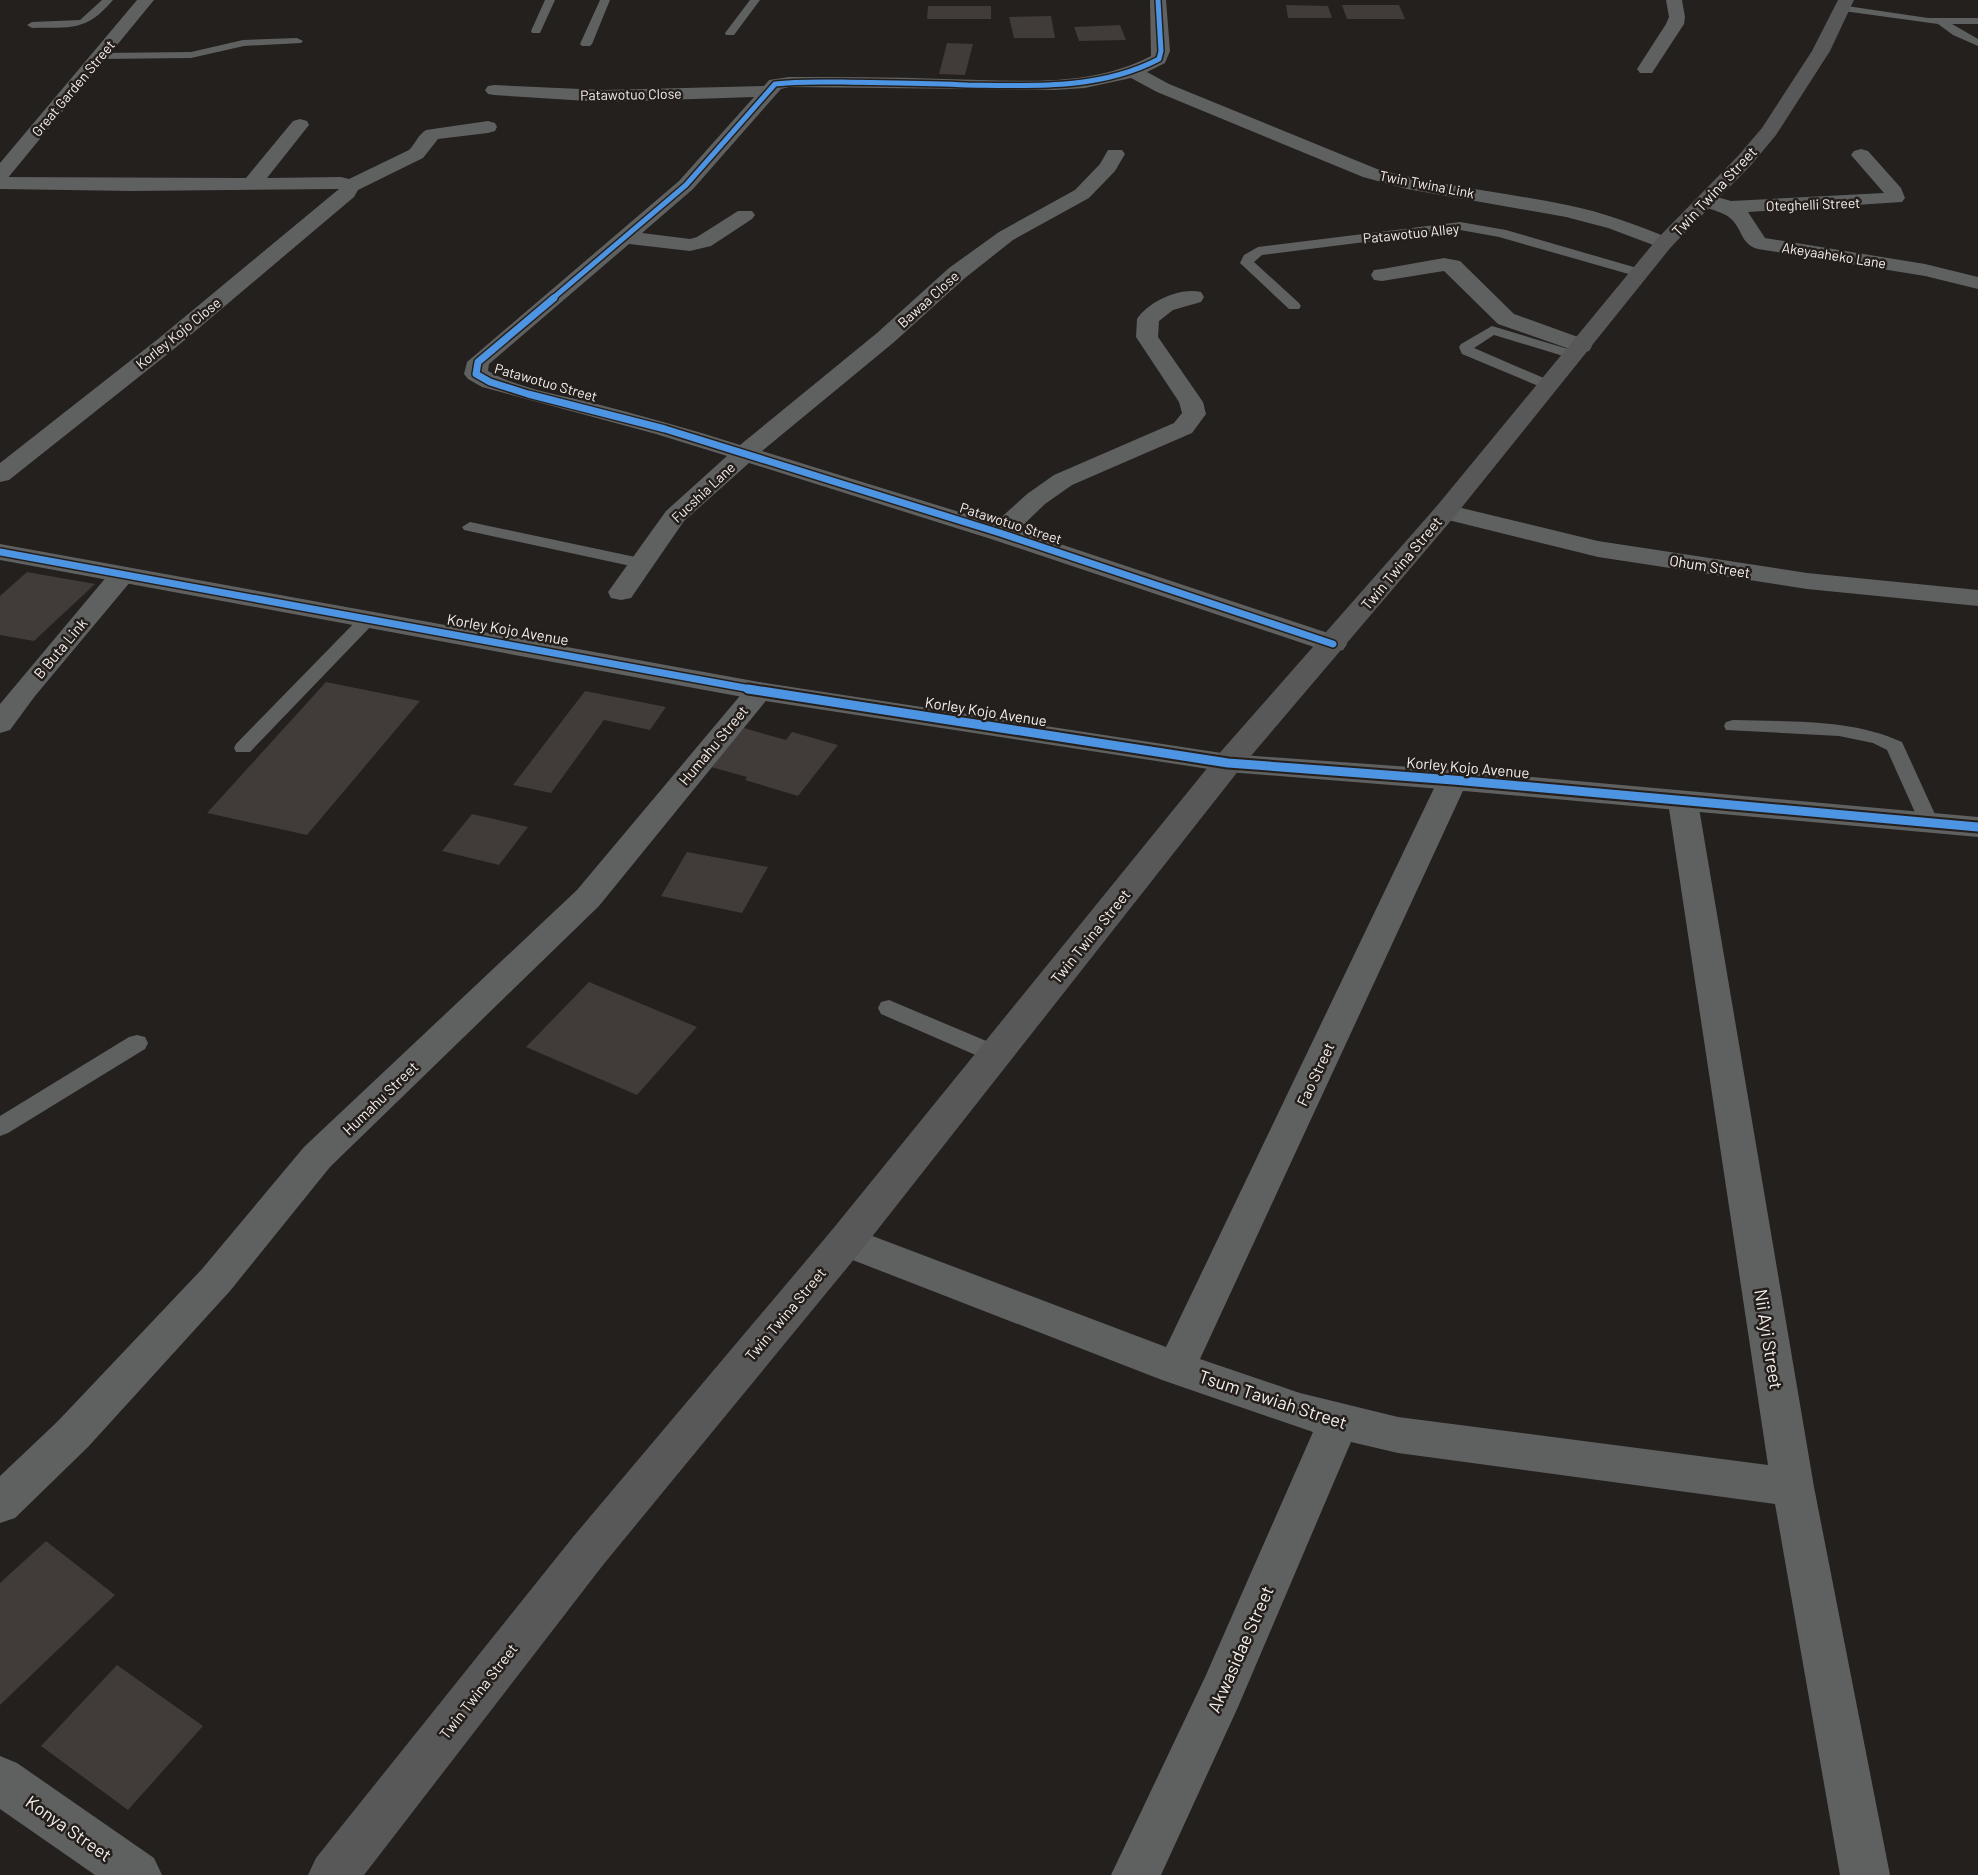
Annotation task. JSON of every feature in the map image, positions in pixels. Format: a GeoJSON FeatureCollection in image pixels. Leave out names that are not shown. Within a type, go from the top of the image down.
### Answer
{"type":"FeatureCollection","features":[{"type":"Feature","properties":{"kind":"main road","name":"Twin Twina Street"},"geometry":{"type":"LineString","coordinates":[[333,1875],[588,1551],[846,1241],[1228,763],[1445,512],[1664,243],[1745,160],[1789,103],[1821,51],[1843,4]]}},
{"type":"Feature","properties":{"kind":"street","name":"Great Garden Street"},"geometry":{"type":"LineString","coordinates":[[0,176],[146,0]]}},
{"type":"Feature","properties":{"kind":"street"},"geometry":{"type":"LineString","coordinates":[[767,91],[775,84],[789,82],[1052,84],[1111,78],[1133,72],[1159,59],[1161,51],[1158,0]]}},
{"type":"Feature","properties":{"kind":"street"},"geometry":{"type":"LineString","coordinates":[[1646,69],[1675,24],[1677,17],[1674,0]]}},
{"type":"Feature","properties":{"kind":"street","name":"Twin Twina Link"},"geometry":{"type":"LineString","coordinates":[[1133,72],[1163,88],[1370,173],[1407,183],[1568,211],[1615,224],[1664,243]]}},
{"type":"Feature","properties":{"kind":"street","name":"Patawotuo Close"},"geometry":{"type":"LineString","coordinates":[[494,90],[603,96],[767,91]]}},
{"type":"Feature","properties":{"kind":"street","name":"Patawotuo Street"},"geometry":{"type":"LineString","coordinates":[[767,91],[686,185],[478,362],[476,374],[528,394],[665,429],[1000,533],[1333,644]]}},
{"type":"Feature","properties":{"kind":"street"},"geometry":{"type":"LineString","coordinates":[[251,184],[300,125]]}},
{"type":"Feature","properties":{"kind":"street","name":"Korley Kojo Close"},"geometry":{"type":"LineString","coordinates":[[0,475],[166,344],[347,193],[350,186],[416,154],[424,146],[425,139],[433,134],[488,127]]}},
{"type":"Feature","properties":{"kind":"street","name":"Bawaa Close"},"geometry":{"type":"LineString","coordinates":[[745,453],[885,338],[957,273],[1006,236],[1082,194],[1108,167],[1115,154]]}},
{"type":"Feature","properties":{"kind":"street","name":"Oteghelli Street"},"geometry":{"type":"LineString","coordinates":[[1731,207],[1894,198],[1894,192],[1861,156]]}},
{"type":"Feature","properties":{"kind":"street"},"geometry":{"type":"LineString","coordinates":[[0,183],[132,186],[342,183],[350,186]]}},
{"type":"Feature","properties":{"kind":"street"},"geometry":{"type":"LineString","coordinates":[[1707,200],[1731,207]]}},
{"type":"Feature","properties":{"kind":"street","name":"Akeyaaheko Lane"},"geometry":{"type":"LineString","coordinates":[[1731,207],[1746,221],[1756,242],[1925,270],[1978,284]]}},
{"type":"Feature","properties":{"kind":"street"},"geometry":{"type":"LineString","coordinates":[[625,237],[674,244],[697,244],[704,242],[745,215]]}},
{"type":"Feature","properties":{"kind":"street"},"geometry":{"type":"LineString","coordinates":[[1382,275],[1444,264],[1452,266],[1506,319],[1577,351]]}},
{"type":"Feature","properties":{"kind":"street"},"geometry":{"type":"LineString","coordinates":[[1000,533],[1036,499],[1063,480],[1183,428],[1189,421],[1194,414],[1191,402],[1147,337],[1148,319],[1165,305],[1193,297]]}},
{"type":"Feature","properties":{"kind":"street","name":"Fucshia Lane"},"geometry":{"type":"LineString","coordinates":[[621,592],[675,516],[745,453]]}},
{"type":"Feature","properties":{"kind":"street","name":"Ohum Street"},"geometry":{"type":"LineString","coordinates":[[1445,512],[1598,549],[1807,581],[1978,598]]}},
{"type":"Feature","properties":{"kind":"street","name":"Korley Kojo Avenue"},"geometry":{"type":"LineString","coordinates":[[0,552],[759,691],[1228,763],[1453,780],[1978,827]]}},
{"type":"Feature","properties":{"kind":"street","name":"B Buta Link"},"geometry":{"type":"LineString","coordinates":[[0,724],[25,690],[122,575]]}},
{"type":"Feature","properties":{"kind":"street","name":"Humahu Street"},"geometry":{"type":"LineString","coordinates":[[0,1504],[73,1434],[216,1280],[317,1157],[588,898],[759,691]]}},
{"type":"Feature","properties":{"kind":"street","name":"Fao Street"},"geometry":{"type":"LineString","coordinates":[[1176,1368],[1453,780]]}},
{"type":"Feature","properties":{"kind":"street","name":"Nii Ayi Street"},"geometry":{"type":"LineString","coordinates":[[1683,802],[1793,1487],[1865,1875]]}},
{"type":"Feature","properties":{"kind":"street","name":"Tsum Tawiah Street"},"geometry":{"type":"LineString","coordinates":[[846,1241],[1176,1368],[1300,1411],[1398,1435],[1793,1487]]}},
{"type":"Feature","properties":{"kind":"street","name":"Akwasidae Street"},"geometry":{"type":"LineString","coordinates":[[1136,1875],[1222,1691],[1339,1421]]}},
{"type":"Feature","properties":{"kind":"street","name":"Konya Street"},"geometry":{"type":"LineString","coordinates":[[0,1780],[137,1875]]}},
{"type":"Feature","properties":{"kind":"lane"},"geometry":{"type":"LineString","coordinates":[[32,25],[77,24],[87,19],[108,0]]}},
{"type":"Feature","properties":{"kind":"lane"},"geometry":{"type":"LineString","coordinates":[[536,31],[550,0]]}},
{"type":"Feature","properties":{"kind":"lane"},"geometry":{"type":"LineString","coordinates":[[586,44],[605,0]]}},
{"type":"Feature","properties":{"kind":"lane"},"geometry":{"type":"LineString","coordinates":[[730,33],[755,0]]}},
{"type":"Feature","properties":{"kind":"lane"},"geometry":{"type":"LineString","coordinates":[[1843,4],[1942,22],[1978,21]]}},
{"type":"Feature","properties":{"kind":"lane"},"geometry":{"type":"LineString","coordinates":[[1942,22],[1957,33],[1978,43]]}},
{"type":"Feature","properties":{"kind":"lane"},"geometry":{"type":"LineString","coordinates":[[99,56],[191,55],[243,43],[297,41]]}},
{"type":"Feature","properties":{"kind":"lane","name":"Patawotuo Alley"},"geometry":{"type":"LineString","coordinates":[[1294,306],[1248,263],[1249,258],[1258,251],[1460,226],[1501,233],[1639,273]]}},
{"type":"Feature","properties":{"kind":"lane"},"geometry":{"type":"LineString","coordinates":[[1548,385],[1467,351],[1466,347],[1492,330],[1577,351]]}},
{"type":"Feature","properties":{"kind":"lane"},"geometry":{"type":"LineString","coordinates":[[470,527],[640,563]]}},
{"type":"Feature","properties":{"kind":"lane"},"geometry":{"type":"LineString","coordinates":[[243,748],[368,619]]}},
{"type":"Feature","properties":{"kind":"lane"},"geometry":{"type":"LineString","coordinates":[[1733,726],[1850,732],[1884,739],[1895,746],[1929,823]]}},
{"type":"Feature","properties":{"kind":"lane"},"geometry":{"type":"LineString","coordinates":[[889,1008],[995,1054]]}},
{"type":"Feature","properties":{"kind":"lane"},"geometry":{"type":"LineString","coordinates":[[0,1127],[136,1043]]}},
{"type":"Feature","properties":{"kind":"building"},"geometry":{"type":"Polygon","coordinates":[[[1286,5],[1328,6],[1332,18],[1288,18],[1286,5]]]}},
{"type":"Feature","properties":{"kind":"building"},"geometry":{"type":"Polygon","coordinates":[[[1342,5],[1399,5],[1405,19],[1347,19],[1342,5]]]}},
{"type":"Feature","properties":{"kind":"building"},"geometry":{"type":"Polygon","coordinates":[[[928,6],[991,6],[991,19],[927,19],[928,6]]]}},
{"type":"Feature","properties":{"kind":"building"},"geometry":{"type":"Polygon","coordinates":[[[1051,16],[1055,38],[1014,38],[1009,17],[1051,16]]]}},
{"type":"Feature","properties":{"kind":"building"},"geometry":{"type":"Polygon","coordinates":[[[1120,25],[1126,40],[1079,41],[1074,27],[1120,25]]]}},
{"type":"Feature","properties":{"kind":"building"},"geometry":{"type":"Polygon","coordinates":[[[947,43],[973,44],[965,75],[939,74],[947,43]]]}},
{"type":"Feature","properties":{"kind":"building"},"geometry":{"type":"Polygon","coordinates":[[[27,572],[95,584],[34,641],[0,635],[0,596],[27,572]]]}},
{"type":"Feature","properties":{"kind":"building"},"geometry":{"type":"Polygon","coordinates":[[[326,682],[420,701],[307,835],[207,813],[326,682]]]}},
{"type":"Feature","properties":{"kind":"building"},"geometry":{"type":"Polygon","coordinates":[[[585,691],[666,707],[650,730],[604,720],[551,793],[513,785],[585,691]]]}},
{"type":"Feature","properties":{"kind":"building"},"geometry":{"type":"Polygon","coordinates":[[[744,728],[786,740],[792,732],[838,745],[798,796],[745,780],[747,777],[711,767],[744,728]]]}},
{"type":"Feature","properties":{"kind":"building"},"geometry":{"type":"Polygon","coordinates":[[[472,814],[528,827],[499,865],[442,851],[472,814]]]}},
{"type":"Feature","properties":{"kind":"building"},"geometry":{"type":"Polygon","coordinates":[[[687,852],[768,867],[742,913],[661,896],[687,852]]]}},
{"type":"Feature","properties":{"kind":"building"},"geometry":{"type":"Polygon","coordinates":[[[589,982],[697,1027],[637,1095],[526,1047],[589,982]]]}},
{"type":"Feature","properties":{"kind":"building"},"geometry":{"type":"Polygon","coordinates":[[[46,1541],[115,1595],[0,1705],[0,1583],[46,1541]]]}},
{"type":"Feature","properties":{"kind":"building"},"geometry":{"type":"Polygon","coordinates":[[[117,1665],[203,1726],[128,1810],[41,1746],[117,1665]]]}},
{"type":"Feature","properties":{"kind":"cycle path"},"geometry":{"type":"LineString","coordinates":[[1158,0],[1161,51],[1159,59],[1138,70],[1113,78],[1085,83],[1025,86],[828,82],[775,84],[686,185],[478,362],[476,374],[490,382],[528,394],[665,429],[1000,533],[1333,644]]}},
{"type":"Feature","properties":{"kind":"cycle path"},"geometry":{"type":"LineString","coordinates":[[0,552],[759,691],[1228,763],[1453,780],[1978,827]]}}]}
